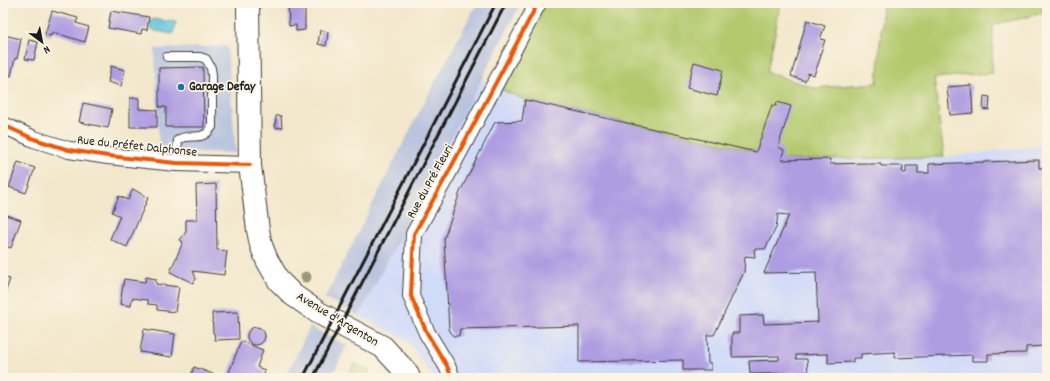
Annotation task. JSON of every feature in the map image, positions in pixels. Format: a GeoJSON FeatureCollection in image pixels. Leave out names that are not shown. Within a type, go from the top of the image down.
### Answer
{"type":"FeatureCollection","features":[{"type":"Feature","properties":{"kind":"main road","name":"Avenue d'Argenton"},"geometry":{"type":"LineString","coordinates":[[248,3],[250,165],[261,245],[267,260],[279,281],[293,295],[319,313],[383,347],[407,372],[409,378]]}},
{"type":"Feature","properties":{"kind":"street","name":"Rue du Pré Fleuri"},"geometry":{"type":"LineString","coordinates":[[452,378],[447,366],[426,333],[411,296],[414,234],[451,168],[538,3]]}},
{"type":"Feature","properties":{"kind":"street","name":"Rue du Préfet Dalphonse"},"geometry":{"type":"LineString","coordinates":[[3,125],[34,139],[69,150],[108,156],[176,163],[250,165]]}},
{"type":"Feature","properties":{"kind":"lane"},"geometry":{"type":"LineString","coordinates":[[167,57],[206,58],[211,68],[212,75],[212,127],[204,135],[181,138],[178,140],[176,163]]}},
{"type":"Feature","properties":{"kind":"shaded area"},"geometry":{"type":"Polygon","coordinates":[[[477,3],[521,3],[359,316],[325,298],[413,124],[477,3]]]}},
{"type":"Feature","properties":{"kind":"shaded area"},"geometry":{"type":"Polygon","coordinates":[[[227,46],[236,153],[159,151],[155,49],[227,46]]]}},
{"type":"Feature","properties":{"kind":"shaded area"},"geometry":{"type":"Polygon","coordinates":[[[480,80],[525,100],[751,150],[781,160],[944,157],[1047,145],[1047,378],[433,378],[408,341],[359,316],[480,80]]]}},
{"type":"Feature","properties":{"kind":"shaded area"},"geometry":{"type":"Polygon","coordinates":[[[310,327],[347,345],[331,378],[285,378],[310,327]]]}},
{"type":"Feature","properties":{"kind":"green space"},"geometry":{"type":"Polygon","coordinates":[[[545,3],[781,3],[767,72],[814,88],[877,83],[883,3],[1047,3],[1047,12],[993,25],[992,73],[934,78],[944,157],[781,160],[751,150],[525,100],[500,89],[545,3]]]}},
{"type":"Feature","properties":{"kind":"green space"},"geometry":{"type":"Polygon","coordinates":[[[354,363],[370,371],[365,378],[347,378],[354,363]]]}},
{"type":"Feature","properties":{"kind":"water"},"geometry":{"type":"Polygon","coordinates":[[[153,19],[176,22],[173,34],[151,30],[149,24],[153,19]]]}},
{"type":"Feature","properties":{"kind":"building"},"geometry":{"type":"Polygon","coordinates":[[[288,3],[305,3],[305,30],[296,31],[296,25],[289,26],[288,3]]]}},
{"type":"Feature","properties":{"kind":"building"},"geometry":{"type":"Polygon","coordinates":[[[52,11],[78,18],[76,23],[89,27],[85,42],[52,32],[51,36],[45,34],[52,11]]]}},
{"type":"Feature","properties":{"kind":"building"},"geometry":{"type":"Polygon","coordinates":[[[111,11],[149,17],[147,30],[142,29],[141,34],[108,28],[111,11]]]}},
{"type":"Feature","properties":{"kind":"building"},"geometry":{"type":"Polygon","coordinates":[[[807,20],[825,26],[820,39],[825,40],[814,75],[808,73],[805,81],[791,76],[807,20]]]}},
{"type":"Feature","properties":{"kind":"building"},"geometry":{"type":"Polygon","coordinates":[[[320,30],[328,32],[326,46],[318,44],[320,30]]]}},
{"type":"Feature","properties":{"kind":"building"},"geometry":{"type":"Polygon","coordinates":[[[4,35],[21,39],[17,59],[15,58],[11,76],[3,74],[4,35]]]}},
{"type":"Feature","properties":{"kind":"building"},"geometry":{"type":"Polygon","coordinates":[[[29,40],[38,42],[34,60],[25,59],[29,40]]]}},
{"type":"Feature","properties":{"kind":"building"},"geometry":{"type":"Polygon","coordinates":[[[694,62],[723,70],[717,96],[687,88],[694,62]]]}},
{"type":"Feature","properties":{"kind":"building"},"geometry":{"type":"Polygon","coordinates":[[[111,66],[125,70],[121,86],[108,82],[111,66]]]}},
{"type":"Feature","properties":{"kind":"building","name":"Garage Defay"},"geometry":{"type":"Polygon","coordinates":[[[203,67],[204,127],[166,127],[166,107],[159,107],[159,68],[203,67]]]}},
{"type":"Feature","properties":{"kind":"building"},"geometry":{"type":"Polygon","coordinates":[[[971,85],[973,113],[950,115],[947,87],[971,85]]]}},
{"type":"Feature","properties":{"kind":"building"},"geometry":{"type":"Polygon","coordinates":[[[984,96],[990,97],[989,110],[983,109],[984,96]]]}},
{"type":"Feature","properties":{"kind":"building"},"geometry":{"type":"Polygon","coordinates":[[[130,98],[139,98],[139,109],[157,110],[157,127],[130,127],[130,98]]]}},
{"type":"Feature","properties":{"kind":"building"},"geometry":{"type":"Polygon","coordinates":[[[525,100],[756,152],[772,105],[776,106],[777,102],[791,106],[778,147],[784,150],[781,160],[830,159],[830,164],[867,163],[881,164],[881,166],[903,166],[902,173],[906,173],[906,166],[918,166],[918,173],[929,173],[929,164],[1039,160],[1039,168],[1047,168],[1047,346],[1026,347],[1026,353],[988,354],[988,361],[972,361],[972,355],[895,358],[895,352],[861,354],[861,358],[853,358],[853,362],[828,363],[828,354],[796,355],[796,359],[807,359],[808,372],[750,374],[749,361],[779,360],[779,356],[732,357],[732,333],[739,333],[739,316],[763,315],[764,324],[818,322],[816,272],[764,273],[789,215],[778,214],[776,228],[765,249],[754,249],[755,257],[745,256],[744,272],[714,335],[707,335],[708,363],[711,363],[711,370],[683,370],[683,360],[579,362],[579,326],[460,329],[459,336],[453,336],[449,329],[444,239],[460,192],[495,122],[522,121],[525,100]]]}},
{"type":"Feature","properties":{"kind":"building"},"geometry":{"type":"Polygon","coordinates":[[[83,103],[112,109],[108,128],[79,122],[83,103]]]}},
{"type":"Feature","properties":{"kind":"building"},"geometry":{"type":"Polygon","coordinates":[[[276,116],[281,116],[282,128],[275,127],[276,116]]]}},
{"type":"Feature","properties":{"kind":"building"},"geometry":{"type":"Polygon","coordinates":[[[18,162],[35,168],[26,193],[9,187],[18,162]]]}},
{"type":"Feature","properties":{"kind":"building"},"geometry":{"type":"Polygon","coordinates":[[[216,184],[217,250],[227,251],[224,275],[193,271],[196,279],[193,283],[170,272],[183,242],[180,240],[186,232],[186,220],[197,220],[196,185],[216,184]]]}},
{"type":"Feature","properties":{"kind":"building"},"geometry":{"type":"Polygon","coordinates":[[[133,189],[148,198],[127,247],[110,239],[120,216],[112,212],[119,196],[128,200],[133,189]]]}},
{"type":"Feature","properties":{"kind":"building"},"geometry":{"type":"Polygon","coordinates":[[[3,214],[21,220],[11,248],[3,245],[3,214]]]}},
{"type":"Feature","properties":{"kind":"building"},"geometry":{"type":"Polygon","coordinates":[[[3,277],[10,279],[3,299],[3,277]]]}},
{"type":"Feature","properties":{"kind":"building"},"geometry":{"type":"Polygon","coordinates":[[[146,277],[156,279],[156,284],[179,287],[175,312],[157,310],[157,305],[148,304],[148,300],[132,298],[131,306],[120,304],[124,279],[145,282],[146,277]]]}},
{"type":"Feature","properties":{"kind":"building"},"geometry":{"type":"Polygon","coordinates":[[[238,312],[239,339],[215,340],[213,333],[212,313],[238,312]]]}},
{"type":"Feature","properties":{"kind":"building"},"geometry":{"type":"Polygon","coordinates":[[[256,327],[262,330],[265,336],[262,342],[256,345],[250,342],[247,336],[250,330],[256,327]]]}},
{"type":"Feature","properties":{"kind":"building"},"geometry":{"type":"Polygon","coordinates":[[[144,329],[175,334],[172,357],[140,352],[144,329]]]}},
{"type":"Feature","properties":{"kind":"building"},"geometry":{"type":"Polygon","coordinates":[[[241,341],[263,350],[257,367],[265,370],[263,378],[227,378],[241,341]]]}},
{"type":"Feature","properties":{"kind":"building"},"geometry":{"type":"Polygon","coordinates":[[[194,367],[213,374],[212,378],[190,378],[194,367]]]}},
{"type":"Feature","properties":{"kind":"railway"},"geometry":{"type":"LineString","coordinates":[[303,378],[496,3]]}},
{"type":"Feature","properties":{"kind":"railway"},"geometry":{"type":"LineString","coordinates":[[313,378],[506,3]]}},
{"type":"Feature","properties":{"kind":"cycle path"},"geometry":{"type":"LineString","coordinates":[[452,378],[447,366],[427,333],[411,296],[414,234],[538,3]]}},
{"type":"Feature","properties":{"kind":"cycle path"},"geometry":{"type":"LineString","coordinates":[[3,125],[34,139],[69,150],[108,156],[176,163],[250,165]]}},
{"type":"Feature","properties":{"kind":"place","name":"Garage Defay"},"geometry":{"type":"Point","coordinates":[181,87]}}]}
